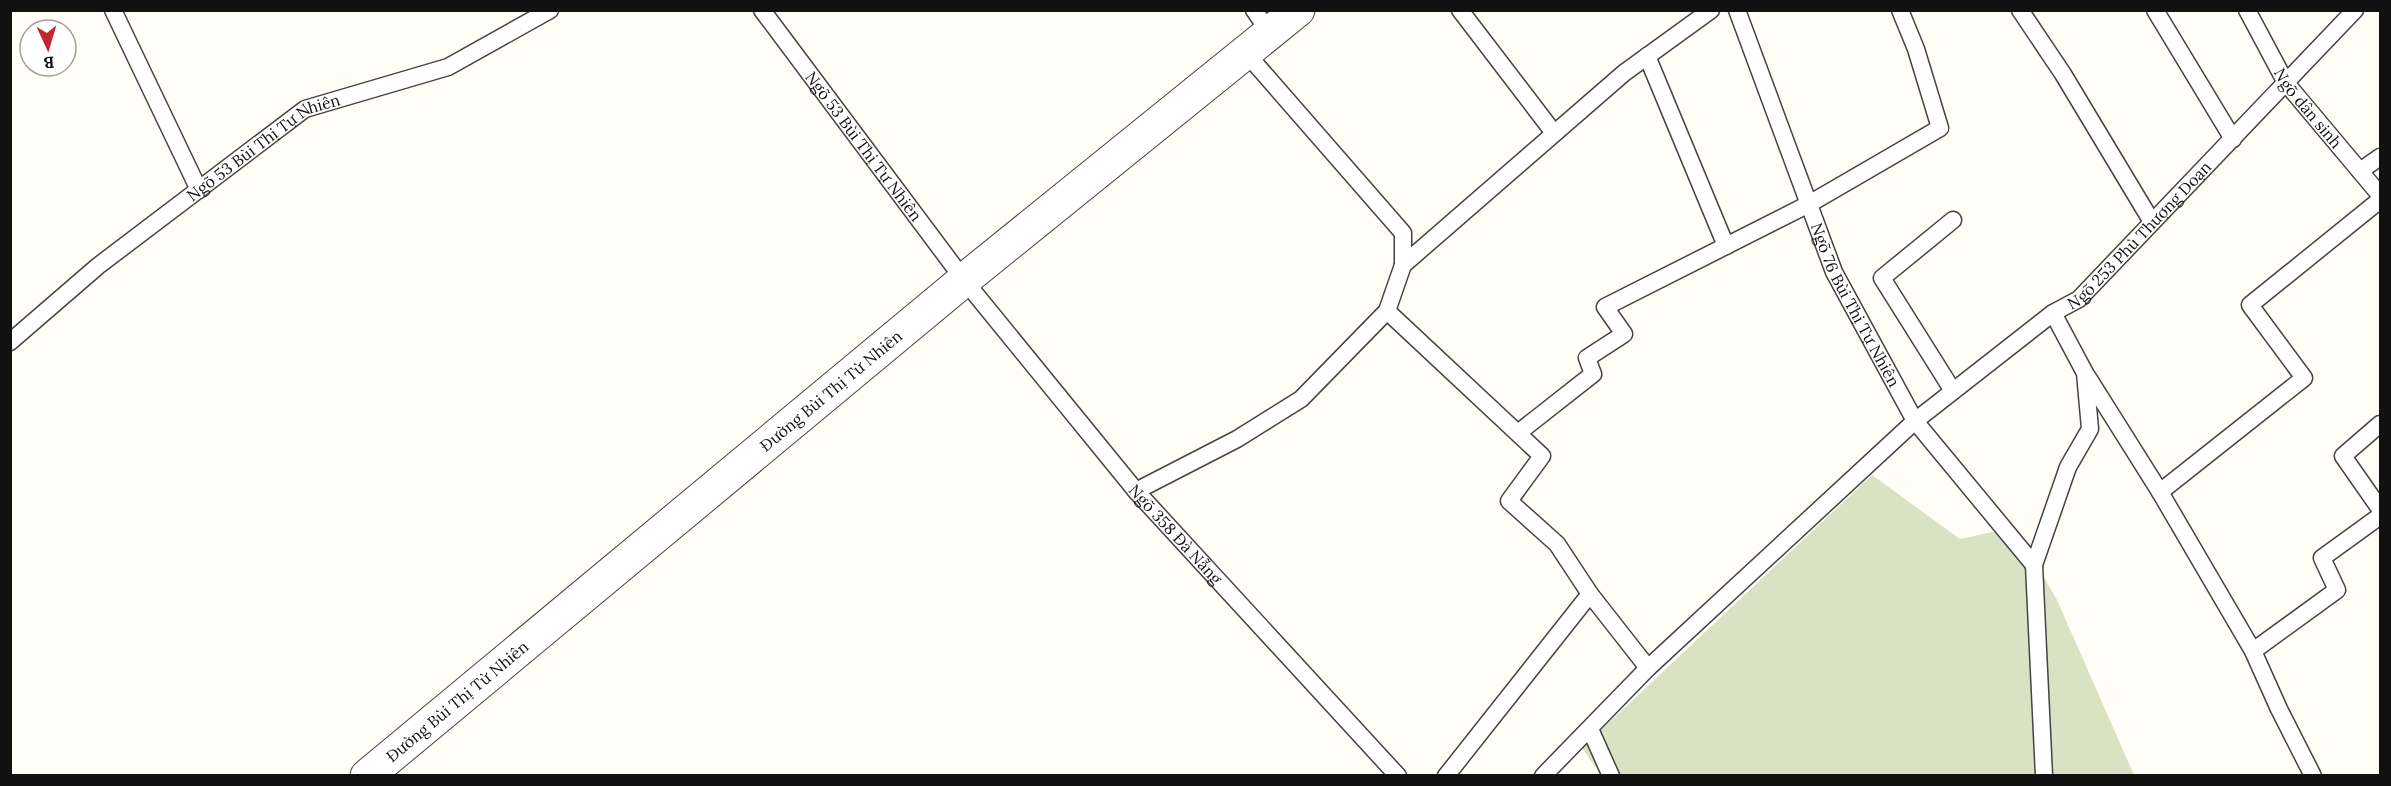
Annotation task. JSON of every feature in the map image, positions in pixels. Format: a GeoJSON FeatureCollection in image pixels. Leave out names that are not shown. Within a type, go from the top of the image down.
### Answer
{"type":"FeatureCollection","features":[{"type":"Feature","properties":{"kind":"street","name":"Đường Bùi Thị Từ Nhiên"},"geometry":{"type":"LineString","coordinates":[[367,776],[964,280],[1257,32],[1298,10]]}},
{"type":"Feature","properties":{"kind":"lane"},"geometry":{"type":"LineString","coordinates":[[113,10],[199,190]]}},
{"type":"Feature","properties":{"kind":"lane","name":"Ngõ 53 Bùi Thị Tự Nhiên"},"geometry":{"type":"LineString","coordinates":[[10,342],[98,266],[305,109],[448,67],[550,10]]}},
{"type":"Feature","properties":{"kind":"lane","name":"Ngõ 53 Bùi Thị Tự Nhiên"},"geometry":{"type":"LineString","coordinates":[[762,10],[964,280]]}},
{"type":"Feature","properties":{"kind":"lane"},"geometry":{"type":"LineString","coordinates":[[1460,10],[1554,133]]}},
{"type":"Feature","properties":{"kind":"lane"},"geometry":{"type":"LineString","coordinates":[[1403,265],[1624,73],[1711,10]]}},
{"type":"Feature","properties":{"kind":"lane","name":"Ngõ 76 Bùi Thị Tự Nhiên"},"geometry":{"type":"LineString","coordinates":[[1737,10],[1834,272],[1915,421],[2034,565]]}},
{"type":"Feature","properties":{"kind":"lane"},"geometry":{"type":"LineString","coordinates":[[2020,10],[2062,74],[2152,222]]}},
{"type":"Feature","properties":{"kind":"lane"},"geometry":{"type":"LineString","coordinates":[[2155,10],[2233,139]]}},
{"type":"Feature","properties":{"kind":"lane","name":"Ngõ dân sinh"},"geometry":{"type":"LineString","coordinates":[[2247,10],[2286,83],[2380,198]]}},
{"type":"Feature","properties":{"kind":"lane","name":"Ngõ 253 Phù Thượng Doạn"},"geometry":{"type":"LineString","coordinates":[[2044,776],[2034,565],[2068,467],[2090,429],[2085,373],[2053,313],[2079,299],[2355,10]]}},
{"type":"Feature","properties":{"kind":"lane"},"geometry":{"type":"LineString","coordinates":[[1518,433],[1593,374],[1587,358],[1624,334],[1605,307],[1809,204],[1940,128],[1905,12]]}},
{"type":"Feature","properties":{"kind":"lane"},"geometry":{"type":"LineString","coordinates":[[1136,491],[1237,440],[1301,399],[1387,310],[1403,265],[1403,233],[1257,32]]}},
{"type":"Feature","properties":{"kind":"lane"},"geometry":{"type":"LineString","coordinates":[[1647,56],[1726,246]]}},
{"type":"Feature","properties":{"kind":"lane"},"geometry":{"type":"LineString","coordinates":[[2360,171],[2380,157]]}},
{"type":"Feature","properties":{"kind":"lane"},"geometry":{"type":"LineString","coordinates":[[2160,492],[2304,378],[2250,304],[2380,198]]}},
{"type":"Feature","properties":{"kind":"lane"},"geometry":{"type":"LineString","coordinates":[[1953,220],[1882,278],[1953,391]]}},
{"type":"Feature","properties":{"kind":"lane","name":"Ngõ 358 Đà Nẵng"},"geometry":{"type":"LineString","coordinates":[[964,280],[1136,491],[1398,776]]}},
{"type":"Feature","properties":{"kind":"lane"},"geometry":{"type":"LineString","coordinates":[[1387,310],[1542,456],[1509,501],[1557,544],[1590,594],[1648,668]]}},
{"type":"Feature","properties":{"kind":"lane"},"geometry":{"type":"LineString","coordinates":[[1543,776],[1648,668],[1915,421],[2053,313]]}},
{"type":"Feature","properties":{"kind":"lane"},"geometry":{"type":"LineString","coordinates":[[2085,373],[2160,492],[2253,651],[2313,776]]}},
{"type":"Feature","properties":{"kind":"lane"},"geometry":{"type":"LineString","coordinates":[[2380,424],[2343,456],[2380,508]]}},
{"type":"Feature","properties":{"kind":"lane"},"geometry":{"type":"LineString","coordinates":[[2253,651],[2337,590],[2322,558],[2380,516]]}},
{"type":"Feature","properties":{"kind":"lane"},"geometry":{"type":"LineString","coordinates":[[1446,776],[1590,594]]}},
{"type":"Feature","properties":{"kind":"lane"},"geometry":{"type":"LineString","coordinates":[[1590,729],[1611,776]]}},
{"type":"Feature","properties":{"kind":"green space"},"geometry":{"type":"Polygon","coordinates":[[[1872,475],[1960,539],[2015,527],[2057,600],[2134,775],[1601,775],[1582,748],[1872,475]]]}}]}
